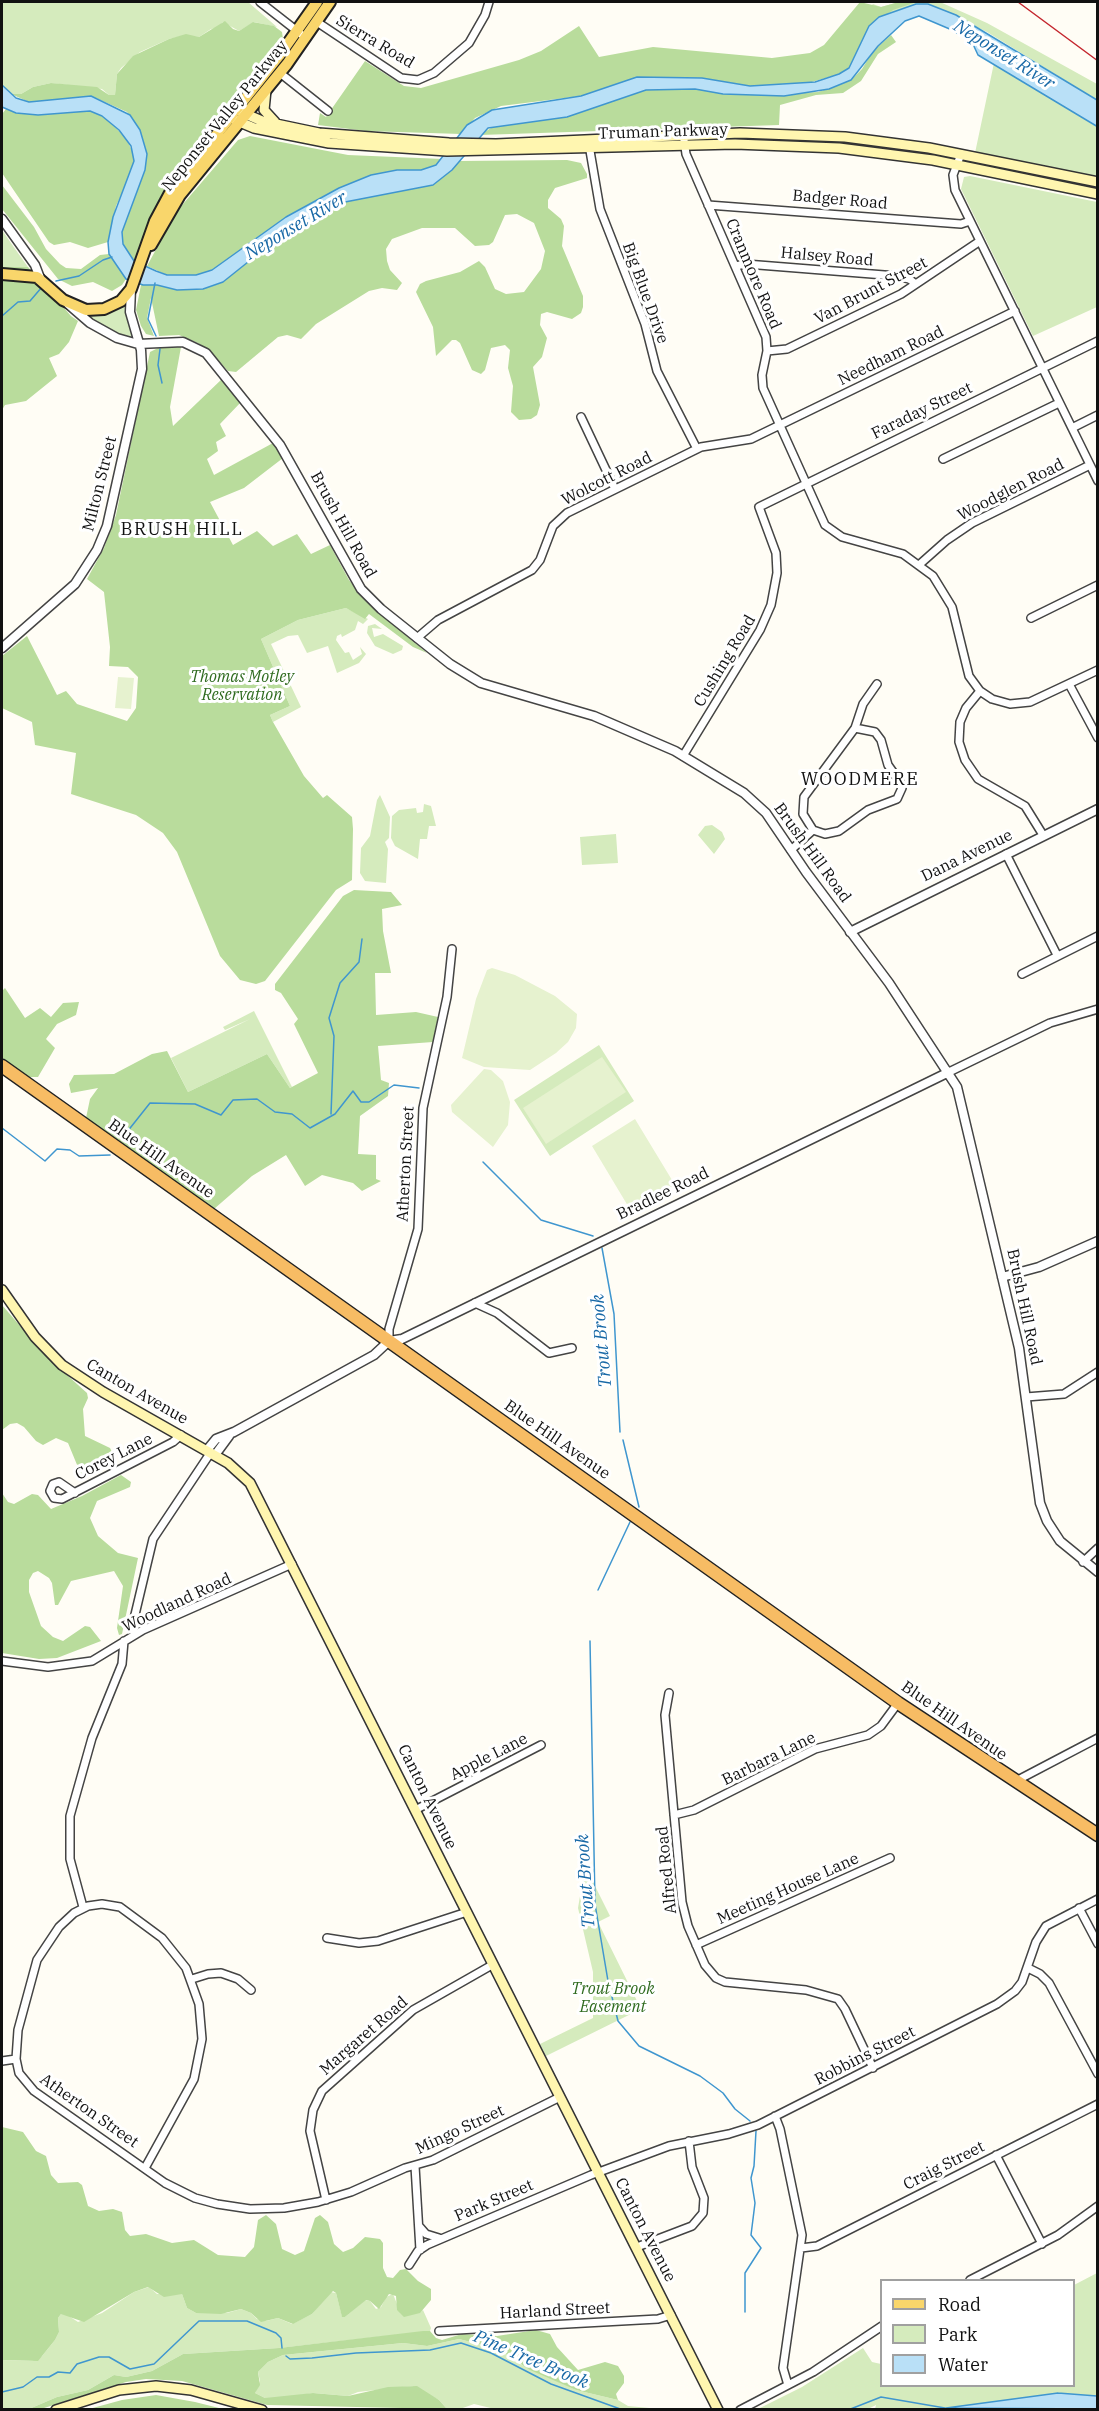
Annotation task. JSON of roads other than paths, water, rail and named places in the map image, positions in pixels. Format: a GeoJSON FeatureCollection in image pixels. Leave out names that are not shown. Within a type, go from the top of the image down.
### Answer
{"type":"FeatureCollection","features":[{"type":"Feature","properties":{"kind":"highway","name":"Blue Hill Avenue"},"geometry":{"type":"LineString","coordinates":[[2,1066],[898,1703],[1014,1782],[1094,1829]]}},
{"type":"Feature","properties":{"kind":"main road","name":"Neponset Valley Parkway"},"geometry":{"type":"LineString","coordinates":[[238,116],[266,90],[280,73],[317,2]]}},
{"type":"Feature","properties":{"kind":"main road","name":"Neponset Valley Parkway"},"geometry":{"type":"LineString","coordinates":[[40,278],[63,300],[82,309],[101,310],[116,304],[132,286],[146,250],[180,195],[238,116],[301,35],[317,22],[330,2]]}},
{"type":"Feature","properties":{"kind":"main road"},"geometry":{"type":"LineString","coordinates":[[266,90],[263,103],[265,113],[282,126]]}},
{"type":"Feature","properties":{"kind":"main road","name":"Truman Parkway"},"geometry":{"type":"LineString","coordinates":[[238,116],[350,137],[446,147]]}},
{"type":"Feature","properties":{"kind":"main road","name":"Truman Parkway"},"geometry":{"type":"LineString","coordinates":[[238,116],[260,130],[329,143],[474,148],[589,144],[684,146],[766,144],[829,147],[956,165],[1098,194]]}},
{"type":"Feature","properties":{"kind":"main road","name":"Truman Parkway"},"geometry":{"type":"LineString","coordinates":[[589,144],[683,135],[750,133],[824,135],[898,143],[1098,182]]}},
{"type":"Feature","properties":{"kind":"main road"},"geometry":{"type":"LineString","coordinates":[[2,274],[24,274],[40,278]]}},
{"type":"Feature","properties":{"kind":"main road","name":"Canton Avenue"},"geometry":{"type":"LineString","coordinates":[[2,1290],[35,1337],[62,1365],[114,1398],[211,1452],[248,1480],[417,1809],[492,1965],[718,2409]]}},
{"type":"Feature","properties":{"kind":"main road"},"geometry":{"type":"LineString","coordinates":[[56,2409],[110,2392],[148,2386],[187,2389],[262,2409]]}},
{"type":"Feature","properties":{"kind":"street"},"geometry":{"type":"LineString","coordinates":[[260,2],[301,35]]}},
{"type":"Feature","properties":{"kind":"street","name":"Sierra Road"},"geometry":{"type":"LineString","coordinates":[[317,22],[400,78],[418,80],[438,70],[471,41],[485,15],[489,2]]}},
{"type":"Feature","properties":{"kind":"street"},"geometry":{"type":"LineString","coordinates":[[280,73],[328,111]]}},
{"type":"Feature","properties":{"kind":"street","name":"Cranmore Road"},"geometry":{"type":"LineString","coordinates":[[683,135],[684,146],[708,205],[765,334],[768,351],[762,381],[821,518],[834,533],[898,552],[920,564]]}},
{"type":"Feature","properties":{"kind":"street","name":"Big Blue Drive"},"geometry":{"type":"LineString","coordinates":[[589,144],[600,209],[647,330],[657,371],[697,449]]}},
{"type":"Feature","properties":{"kind":"street"},"geometry":{"type":"LineString","coordinates":[[961,154],[956,165],[953,183],[1098,481]]}},
{"type":"Feature","properties":{"kind":"street","name":"Badger Road"},"geometry":{"type":"LineString","coordinates":[[708,205],[961,224],[970,221]]}},
{"type":"Feature","properties":{"kind":"street"},"geometry":{"type":"LineString","coordinates":[[2,219],[35,265],[40,278]]}},
{"type":"Feature","properties":{"kind":"street","name":"Van Brunt Street"},"geometry":{"type":"LineString","coordinates":[[768,351],[787,349],[916,284],[980,241]]}},
{"type":"Feature","properties":{"kind":"street","name":"Halsey Road"},"geometry":{"type":"LineString","coordinates":[[735,266],[746,264],[902,277],[916,284]]}},
{"type":"Feature","properties":{"kind":"street","name":"Milton Street"},"geometry":{"type":"LineString","coordinates":[[2,648],[75,584],[100,544],[110,513],[140,383],[142,361],[140,344],[130,312],[132,286]]}},
{"type":"Feature","properties":{"kind":"street","name":"Brush Hill Road"},"geometry":{"type":"LineString","coordinates":[[63,300],[103,332],[140,344],[183,342],[198,347],[213,360],[280,445],[361,589],[417,638],[476,681],[594,716],[683,756],[753,800],[774,824],[889,983],[949,1072],[963,1103],[1019,1348],[1035,1478],[1042,1510],[1056,1536],[1083,1562],[1098,1572]]}},
{"type":"Feature","properties":{"kind":"street","name":"Needham Road"},"geometry":{"type":"LineString","coordinates":[[780,426],[1015,311]]}},
{"type":"Feature","properties":{"kind":"street","name":"Faraday Street"},"geometry":{"type":"LineString","coordinates":[[759,507],[1098,341]]}},
{"type":"Feature","properties":{"kind":"street"},"geometry":{"type":"LineString","coordinates":[[943,459],[1059,403]]}},
{"type":"Feature","properties":{"kind":"street"},"geometry":{"type":"LineString","coordinates":[[1072,428],[1098,415]]}},
{"type":"Feature","properties":{"kind":"street"},"geometry":{"type":"LineString","coordinates":[[581,417],[615,489]]}},
{"type":"Feature","properties":{"kind":"street","name":"Wolcott Road"},"geometry":{"type":"LineString","coordinates":[[417,638],[438,620],[528,572],[540,560],[550,530],[559,519],[697,449],[710,444],[746,441],[780,426]]}},
{"type":"Feature","properties":{"kind":"street","name":"Woodglen Road"},"geometry":{"type":"LineString","coordinates":[[920,564],[946,540],[972,523],[1090,465]]}},
{"type":"Feature","properties":{"kind":"street","name":"Cushing Road"},"geometry":{"type":"LineString","coordinates":[[683,756],[760,630],[771,605],[777,573],[776,553],[759,507]]}},
{"type":"Feature","properties":{"kind":"street"},"geometry":{"type":"LineString","coordinates":[[920,564],[936,579],[948,598],[967,672],[980,691],[996,701],[1021,704],[1098,670]]}},
{"type":"Feature","properties":{"kind":"street"},"geometry":{"type":"LineString","coordinates":[[1031,618],[1098,585]]}},
{"type":"Feature","properties":{"kind":"street"},"geometry":{"type":"LineString","coordinates":[[855,728],[875,732],[881,740],[888,765],[902,788],[897,799],[868,810],[838,831],[825,834],[813,830],[803,814],[804,797],[855,728],[863,704],[877,684]]}},
{"type":"Feature","properties":{"kind":"street"},"geometry":{"type":"LineString","coordinates":[[1069,684],[1098,738]]}},
{"type":"Feature","properties":{"kind":"street"},"geometry":{"type":"LineString","coordinates":[[980,691],[966,708],[960,722],[959,742],[964,760],[978,778],[1025,806],[1043,835]]}},
{"type":"Feature","properties":{"kind":"street","name":"Dana Avenue"},"geometry":{"type":"LineString","coordinates":[[850,932],[1098,808]]}},
{"type":"Feature","properties":{"kind":"street"},"geometry":{"type":"LineString","coordinates":[[791,850],[813,830]]}},
{"type":"Feature","properties":{"kind":"street"},"geometry":{"type":"LineString","coordinates":[[1006,854],[1057,956]]}},
{"type":"Feature","properties":{"kind":"street"},"geometry":{"type":"LineString","coordinates":[[1022,974],[1098,936]]}},
{"type":"Feature","properties":{"kind":"street","name":"Atherton Street"},"geometry":{"type":"LineString","coordinates":[[389,1341],[388,1329],[418,1229],[423,1108],[447,997],[452,949]]}},
{"type":"Feature","properties":{"kind":"street"},"geometry":{"type":"LineString","coordinates":[[949,1072],[1040,1027],[1097,1010]]}},
{"type":"Feature","properties":{"kind":"street","name":"Bradlee Road"},"geometry":{"type":"LineString","coordinates":[[389,1341],[402,1339],[494,1295],[949,1072]]}},
{"type":"Feature","properties":{"kind":"street"},"geometry":{"type":"LineString","coordinates":[[1002,1277],[1040,1267],[1098,1241]]}},
{"type":"Feature","properties":{"kind":"street"},"geometry":{"type":"LineString","coordinates":[[494,1295],[494,1306],[501,1315],[549,1353],[573,1348]]}},
{"type":"Feature","properties":{"kind":"street"},"geometry":{"type":"LineString","coordinates":[[475,1304],[501,1315]]}},
{"type":"Feature","properties":{"kind":"street"},"geometry":{"type":"LineString","coordinates":[[134,1635],[132,1623],[151,1544],[171,1509],[211,1452],[214,1441],[374,1355],[389,1341]]}},
{"type":"Feature","properties":{"kind":"street"},"geometry":{"type":"LineString","coordinates":[[1026,1397],[1064,1394],[1098,1372]]}},
{"type":"Feature","properties":{"kind":"street","name":"Corey Lane"},"geometry":{"type":"LineString","coordinates":[[75,1493],[63,1484],[56,1483],[50,1491],[56,1500],[75,1493],[173,1442],[181,1434]]}},
{"type":"Feature","properties":{"kind":"street"},"geometry":{"type":"LineString","coordinates":[[1083,1562],[1098,1548]]}},
{"type":"Feature","properties":{"kind":"street","name":"Woodland Road"},"geometry":{"type":"LineString","coordinates":[[2,1661],[41,1666],[78,1665],[97,1659],[134,1635],[292,1564]]}},
{"type":"Feature","properties":{"kind":"street"},"geometry":{"type":"LineString","coordinates":[[83,1907],[70,1859],[70,1816],[88,1749],[122,1664],[124,1641]]}},
{"type":"Feature","properties":{"kind":"street","name":"Alfred Road"},"geometry":{"type":"LineString","coordinates":[[669,1693],[665,1715],[683,1909],[708,1970],[718,1980],[813,1991],[838,1999],[873,2068]]}},
{"type":"Feature","properties":{"kind":"street","name":"Barbara Lane"},"geometry":{"type":"LineString","coordinates":[[674,1815],[694,1810],[815,1749],[868,1735],[881,1726],[898,1703]]}},
{"type":"Feature","properties":{"kind":"street"},"geometry":{"type":"LineString","coordinates":[[1014,1782],[1098,1738]]}},
{"type":"Feature","properties":{"kind":"street","name":"Apple Lane"},"geometry":{"type":"LineString","coordinates":[[417,1809],[541,1745]]}},
{"type":"Feature","properties":{"kind":"street","name":"Meeting House Lane"},"geometry":{"type":"LineString","coordinates":[[696,1945],[890,1858]]}},
{"type":"Feature","properties":{"kind":"street","name":"Robbins Street"},"geometry":{"type":"LineString","coordinates":[[598,2172],[650,2152],[689,2141],[737,2133],[873,2068],[1002,2001],[1019,1987],[1036,1942],[1046,1926],[1098,1899]]}},
{"type":"Feature","properties":{"kind":"street"},"geometry":{"type":"LineString","coordinates":[[2,2061],[16,2059],[22,2012],[40,1952],[59,1927],[83,1907],[111,1905],[133,1914],[174,1950],[192,1979],[202,2025],[197,2065],[189,2090],[145,2168]]}},
{"type":"Feature","properties":{"kind":"street"},"geometry":{"type":"LineString","coordinates":[[1079,1908],[1098,1944]]}},
{"type":"Feature","properties":{"kind":"street"},"geometry":{"type":"LineString","coordinates":[[327,1938],[354,1942],[378,1941],[467,1912]]}},
{"type":"Feature","properties":{"kind":"street","name":"Margaret Road"},"geometry":{"type":"LineString","coordinates":[[326,2200],[310,2132],[311,2115],[319,2095],[413,2010],[492,1965]]}},
{"type":"Feature","properties":{"kind":"street"},"geometry":{"type":"LineString","coordinates":[[1028,1968],[1040,1974],[1049,1983],[1098,2074]]}},
{"type":"Feature","properties":{"kind":"street"},"geometry":{"type":"LineString","coordinates":[[192,1979],[221,1973],[238,1979],[251,1990]]}},
{"type":"Feature","properties":{"kind":"street","name":"Atherton Street"},"geometry":{"type":"LineString","coordinates":[[16,2059],[19,2073],[30,2088],[189,2196],[231,2207],[276,2208],[326,2200],[415,2166]]}},
{"type":"Feature","properties":{"kind":"street","name":"Mingo Street"},"geometry":{"type":"LineString","coordinates":[[420,2250],[415,2166],[437,2158],[560,2097]]}},
{"type":"Feature","properties":{"kind":"street","name":"Craig Street"},"geometry":{"type":"LineString","coordinates":[[801,2248],[817,2246],[1098,2104]]}},
{"type":"Feature","properties":{"kind":"street"},"geometry":{"type":"LineString","coordinates":[[775,2116],[795,2199],[801,2248],[783,2368],[788,2385]]}},
{"type":"Feature","properties":{"kind":"street"},"geometry":{"type":"LineString","coordinates":[[637,2247],[692,2226],[703,2213],[704,2198],[692,2167],[689,2141]]}},
{"type":"Feature","properties":{"kind":"street"},"geometry":{"type":"LineString","coordinates":[[996,2155],[1042,2244]]}},
{"type":"Feature","properties":{"kind":"street","name":"Park Street"},"geometry":{"type":"LineString","coordinates":[[409,2265],[420,2250],[442,2238],[598,2172]]}},
{"type":"Feature","properties":{"kind":"street"},"geometry":{"type":"LineString","coordinates":[[972,2279],[1042,2244],[1098,2206]]}},
{"type":"Feature","properties":{"kind":"street"},"geometry":{"type":"LineString","coordinates":[[418,2225],[426,2234],[442,2238]]}},
{"type":"Feature","properties":{"kind":"street","name":"Harland Street"},"geometry":{"type":"LineString","coordinates":[[439,2331],[658,2319],[671,2315]]}},
{"type":"Feature","properties":{"kind":"street"},"geometry":{"type":"LineString","coordinates":[[740,2409],[826,2363],[880,2327]]}},
{"type":"Feature","properties":{"kind":"water","name":"Neponset River"},"geometry":{"type":"Polygon","coordinates":[[[916,4],[928,4],[956,15],[1097,100],[1098,127],[978,55],[972,42],[952,30],[919,16],[905,21],[878,46],[851,80],[829,89],[784,96],[723,94],[695,89],[646,90],[567,117],[488,128],[452,170],[433,185],[345,202],[263,250],[223,282],[203,289],[177,290],[157,285],[143,285],[126,279],[109,254],[108,242],[113,217],[134,161],[131,146],[119,130],[102,116],[90,111],[38,115],[16,113],[2,107],[2,85],[16,98],[29,102],[91,96],[130,115],[140,130],[147,154],[145,170],[122,232],[123,244],[134,261],[156,271],[167,275],[196,275],[212,270],[286,217],[339,188],[371,175],[397,170],[421,170],[436,165],[467,125],[492,110],[581,96],[637,77],[702,78],[750,86],[815,82],[849,68],[869,26],[879,17],[916,4]]]}},
{"type":"Feature","properties":{"kind":"water"},"geometry":{"type":"Polygon","coordinates":[[[1058,2393],[1097,2396],[1097,2409],[946,2408],[1058,2393]]]}},
{"type":"Feature","properties":{"kind":"waterway"},"geometry":{"type":"LineString","coordinates":[[56,281],[79,276],[103,260],[112,257]]}},
{"type":"Feature","properties":{"kind":"waterway"},"geometry":{"type":"LineString","coordinates":[[155,283],[148,319],[156,336]]}},
{"type":"Feature","properties":{"kind":"waterway"},"geometry":{"type":"LineString","coordinates":[[2,316],[18,302],[30,301],[42,287]]}},
{"type":"Feature","properties":{"kind":"waterway"},"geometry":{"type":"LineString","coordinates":[[160,349],[158,365],[162,383]]}},
{"type":"Feature","properties":{"kind":"waterway"},"geometry":{"type":"LineString","coordinates":[[331,1114],[334,1036],[329,1018],[340,983],[359,962],[362,939]]}},
{"type":"Feature","properties":{"kind":"waterway","name":"Trout Brook"},"geometry":{"type":"LineString","coordinates":[[123,1137],[150,1103],[195,1104],[221,1115],[233,1100],[257,1099],[275,1112],[292,1114],[310,1128],[335,1114],[353,1091],[361,1102],[369,1102],[394,1085],[419,1088]]}},
{"type":"Feature","properties":{"kind":"waterway","name":"Trout Brook"},"geometry":{"type":"LineString","coordinates":[[2,1128],[45,1161],[57,1149],[70,1150],[79,1156],[110,1155]]}},
{"type":"Feature","properties":{"kind":"waterway","name":"Trout Brook"},"geometry":{"type":"LineString","coordinates":[[483,1162],[541,1220],[593,1236]]}},
{"type":"Feature","properties":{"kind":"waterway","name":"Trout Brook"},"geometry":{"type":"LineString","coordinates":[[602,1248],[614,1314],[620,1432]]}},
{"type":"Feature","properties":{"kind":"waterway","name":"Trout Brook"},"geometry":{"type":"LineString","coordinates":[[623,1440],[639,1507]]}},
{"type":"Feature","properties":{"kind":"waterway","name":"Trout Brook"},"geometry":{"type":"LineString","coordinates":[[598,1590],[630,1522]]}},
{"type":"Feature","properties":{"kind":"waterway","name":"Trout Brook"},"geometry":{"type":"LineString","coordinates":[[590,1641],[595,1904],[608,1981],[618,2021],[639,2046],[700,2076],[723,2093],[735,2109],[750,2121]]}},
{"type":"Feature","properties":{"kind":"waterway","name":"Trout Brook"},"geometry":{"type":"LineString","coordinates":[[745,2312],[745,2273],[761,2248],[751,2235],[755,2203],[751,2178],[756,2131]]}},
{"type":"Feature","properties":{"kind":"waterway","name":"Pine Tree Brook"},"geometry":{"type":"LineString","coordinates":[[2,2392],[23,2387],[37,2377],[49,2377],[58,2372],[70,2373],[77,2364],[99,2357],[109,2357],[130,2369],[154,2364],[199,2321],[247,2321],[276,2333],[281,2338],[282,2348]]}},
{"type":"Feature","properties":{"kind":"waterway","name":"Pine Tree Brook"},"geometry":{"type":"LineString","coordinates":[[286,2356],[290,2359],[430,2350],[461,2343],[491,2353],[551,2384],[623,2410]]}},
{"type":"Feature","properties":{"kind":"waterway","name":"Pine Tree Brook"},"geometry":{"type":"LineString","coordinates":[[848,2410],[881,2397],[945,2408]]}},
{"type":"Feature","properties":{"kind":"railway"},"geometry":{"type":"LineString","coordinates":[[1018,2],[1098,61]]}},
{"type":"Feature","properties":{"kind":"district","name":"BRUSH HILL"},"geometry":{"type":"Point","coordinates":[182,530]}},
{"type":"Feature","properties":{"kind":"district","name":"WOODMERE"},"geometry":{"type":"Point","coordinates":[860,780]}},
{"type":"Feature","properties":{"kind":"park label","name":"Thomas Motley Reservation"},"geometry":{"type":"Point","coordinates":[242,686]}},
{"type":"Feature","properties":{"kind":"park label","name":"Trout Brook Easement"},"geometry":{"type":"Point","coordinates":[613,1998]}}]}
